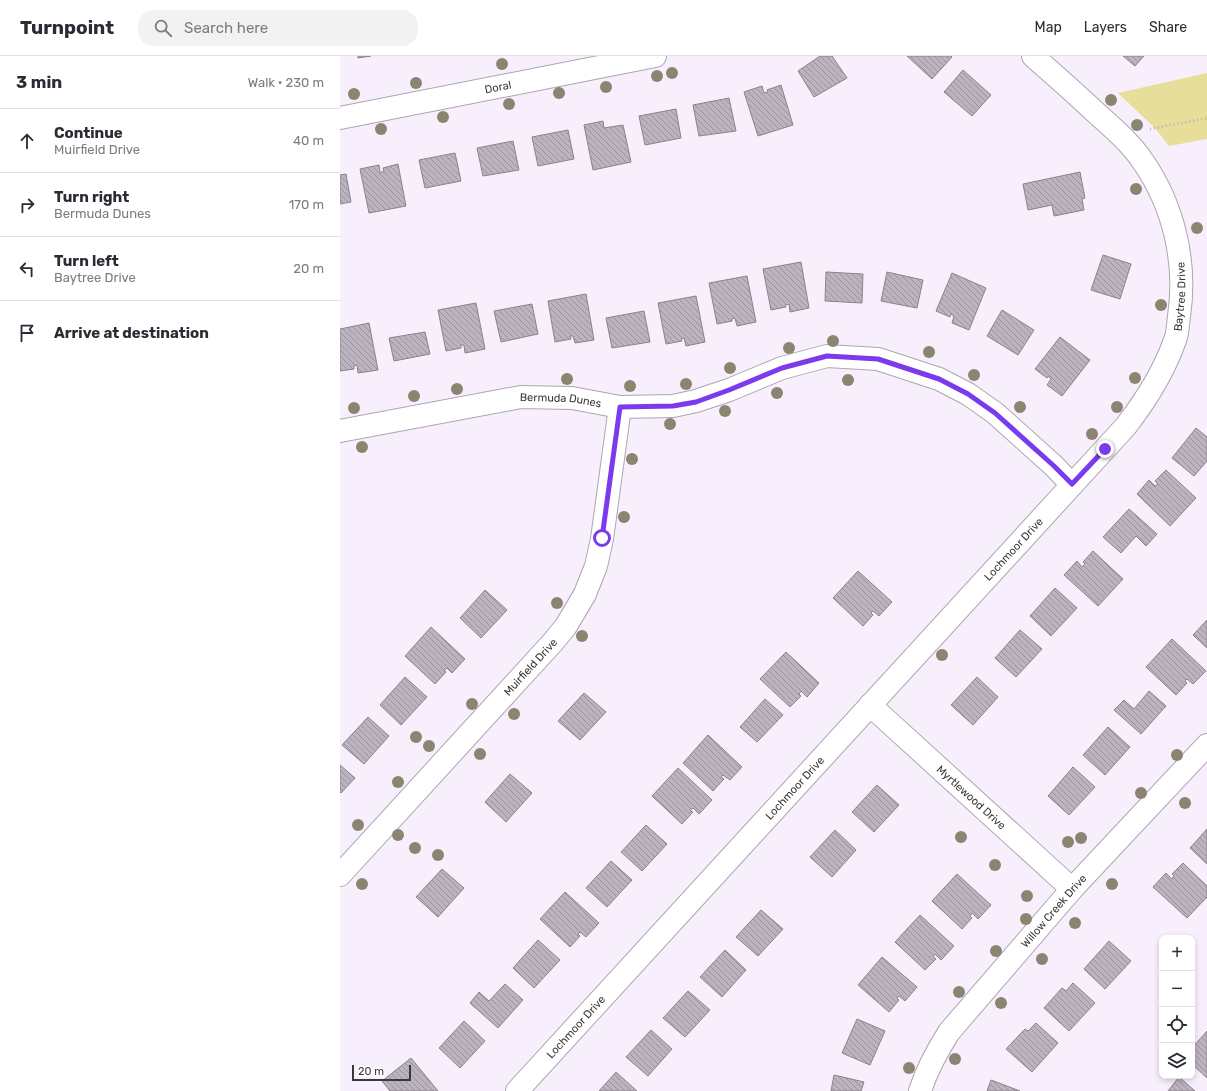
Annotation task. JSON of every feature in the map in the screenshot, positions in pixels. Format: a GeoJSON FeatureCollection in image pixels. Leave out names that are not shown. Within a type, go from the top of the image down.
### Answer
{"type":"FeatureCollection","features":[{"type":"Feature","properties":{"kind":"street","name":"Doral"},"geometry":{"type":"LineString","coordinates":[[340,118],[656,56]]}},
{"type":"Feature","properties":{"kind":"street","name":"Baytree Drive"},"geometry":{"type":"LineString","coordinates":[[1033,56],[1118,132],[1144,162],[1158,187],[1172,221],[1180,251],[1182,281],[1176,339],[1162,373],[1143,404],[1126,426],[1072,484]]}},
{"type":"Feature","properties":{"kind":"street","name":"Bermuda Dunes"},"geometry":{"type":"LineString","coordinates":[[340,432],[521,397],[572,398],[620,407],[673,406],[696,402],[782,368],[827,356],[878,359],[939,379],[968,394],[995,413],[1072,484]]}},
{"type":"Feature","properties":{"kind":"street","name":"Muirfield Drive"},"geometry":{"type":"LineString","coordinates":[[340,875],[566,626],[584,594],[596,566],[602,538],[620,407]]}},
{"type":"Feature","properties":{"kind":"street","name":"Lochmoor Drive"},"geometry":{"type":"LineString","coordinates":[[517,1091],[1072,484]]}},
{"type":"Feature","properties":{"kind":"street","name":"Myrtlewood Drive"},"geometry":{"type":"LineString","coordinates":[[870,705],[1072,889]]}},
{"type":"Feature","properties":{"kind":"street","name":"Willow Creek Drive"},"geometry":{"type":"LineString","coordinates":[[920,1091],[925,1075],[935,1054],[949,1032],[1072,889],[1207,745]]}},
{"type":"Feature","properties":{"kind":"path"},"geometry":{"type":"LineString","coordinates":[[1150,129],[1207,118]]}},
{"type":"Feature","properties":{"kind":"shaded area"},"geometry":{"type":"Polygon","coordinates":[[[1207,73],[1207,139],[1169,146],[1155,128],[1118,93],[1207,73]]]}},
{"type":"Feature","properties":{"kind":"building"},"geometry":{"type":"Polygon","coordinates":[[[358,56],[371,56],[358,58],[358,56]]]}},
{"type":"Feature","properties":{"kind":"building"},"geometry":{"type":"Polygon","coordinates":[[[820,56],[832,56],[847,78],[814,97],[798,71],[820,56]]]}},
{"type":"Feature","properties":{"kind":"building"},"geometry":{"type":"Polygon","coordinates":[[[907,56],[951,56],[952,57],[932,79],[907,56]]]}},
{"type":"Feature","properties":{"kind":"building"},"geometry":{"type":"Polygon","coordinates":[[[1123,56],[1144,56],[1135,66],[1123,56]]]}},
{"type":"Feature","properties":{"kind":"building"},"geometry":{"type":"Polygon","coordinates":[[[963,70],[991,95],[972,116],[944,92],[963,70]]]}},
{"type":"Feature","properties":{"kind":"building"},"geometry":{"type":"Polygon","coordinates":[[[781,85],[793,125],[758,136],[744,92],[762,86],[764,93],[768,92],[767,90],[781,85]]]}},
{"type":"Feature","properties":{"kind":"building"},"geometry":{"type":"Polygon","coordinates":[[[729,98],[736,131],[699,136],[693,105],[729,98]]]}},
{"type":"Feature","properties":{"kind":"building"},"geometry":{"type":"Polygon","coordinates":[[[676,109],[681,138],[645,145],[639,116],[676,109]]]}},
{"type":"Feature","properties":{"kind":"building"},"geometry":{"type":"Polygon","coordinates":[[[603,121],[604,128],[623,125],[631,162],[593,170],[584,125],[603,121]]]}},
{"type":"Feature","properties":{"kind":"building"},"geometry":{"type":"Polygon","coordinates":[[[568,130],[574,159],[538,166],[532,137],[568,130]]]}},
{"type":"Feature","properties":{"kind":"building"},"geometry":{"type":"Polygon","coordinates":[[[513,141],[519,170],[483,176],[477,148],[513,141]]]}},
{"type":"Feature","properties":{"kind":"building"},"geometry":{"type":"Polygon","coordinates":[[[455,153],[461,181],[425,188],[419,160],[455,153]]]}},
{"type":"Feature","properties":{"kind":"building"},"geometry":{"type":"Polygon","coordinates":[[[398,164],[406,206],[369,213],[360,169],[379,165],[380,172],[384,172],[383,168],[398,164]]]}},
{"type":"Feature","properties":{"kind":"building"},"geometry":{"type":"Polygon","coordinates":[[[1080,172],[1085,198],[1082,199],[1084,210],[1054,216],[1052,205],[1028,210],[1023,184],[1080,172]]]}},
{"type":"Feature","properties":{"kind":"building"},"geometry":{"type":"Polygon","coordinates":[[[346,174],[351,202],[340,204],[340,175],[346,174]]]}},
{"type":"Feature","properties":{"kind":"building"},"geometry":{"type":"Polygon","coordinates":[[[1103,255],[1131,264],[1120,299],[1091,290],[1103,255]]]}},
{"type":"Feature","properties":{"kind":"building"},"geometry":{"type":"Polygon","coordinates":[[[801,262],[809,308],[790,312],[789,304],[785,305],[786,307],[771,310],[763,269],[801,262]]]}},
{"type":"Feature","properties":{"kind":"building"},"geometry":{"type":"Polygon","coordinates":[[[826,272],[863,274],[862,303],[825,301],[826,272]]]}},
{"type":"Feature","properties":{"kind":"building"},"geometry":{"type":"Polygon","coordinates":[[[887,272],[923,280],[917,308],[881,301],[887,272]]]}},
{"type":"Feature","properties":{"kind":"building"},"geometry":{"type":"Polygon","coordinates":[[[952,273],[986,288],[969,330],[952,323],[954,316],[951,314],[950,317],[936,311],[952,273]]]}},
{"type":"Feature","properties":{"kind":"building"},"geometry":{"type":"Polygon","coordinates":[[[747,276],[756,322],[737,326],[735,318],[732,319],[732,321],[717,324],[709,283],[747,276]]]}},
{"type":"Feature","properties":{"kind":"building"},"geometry":{"type":"Polygon","coordinates":[[[586,294],[594,340],[575,343],[573,336],[570,336],[571,339],[555,342],[548,301],[586,294]]]}},
{"type":"Feature","properties":{"kind":"building"},"geometry":{"type":"Polygon","coordinates":[[[696,296],[705,342],[686,346],[684,338],[681,339],[682,341],[666,344],[658,303],[696,296]]]}},
{"type":"Feature","properties":{"kind":"building"},"geometry":{"type":"Polygon","coordinates":[[[476,303],[485,349],[465,353],[464,345],[461,345],[461,348],[446,351],[438,310],[476,303]]]}},
{"type":"Feature","properties":{"kind":"building"},"geometry":{"type":"Polygon","coordinates":[[[532,304],[538,334],[501,342],[494,311],[532,304]]]}},
{"type":"Feature","properties":{"kind":"building"},"geometry":{"type":"Polygon","coordinates":[[[1002,310],[1034,330],[1018,355],[987,336],[1002,310]]]}},
{"type":"Feature","properties":{"kind":"building"},"geometry":{"type":"Polygon","coordinates":[[[644,311],[650,342],[612,348],[606,318],[644,311]]]}},
{"type":"Feature","properties":{"kind":"building"},"geometry":{"type":"Polygon","coordinates":[[[369,323],[378,370],[358,373],[357,365],[354,366],[354,369],[340,371],[340,329],[369,323]]]}},
{"type":"Feature","properties":{"kind":"building"},"geometry":{"type":"Polygon","coordinates":[[[425,332],[430,354],[394,361],[389,338],[425,332]]]}},
{"type":"Feature","properties":{"kind":"building"},"geometry":{"type":"Polygon","coordinates":[[[1060,337],[1090,360],[1062,396],[1047,385],[1051,379],[1048,376],[1047,378],[1035,369],[1060,337]]]}},
{"type":"Feature","properties":{"kind":"building"},"geometry":{"type":"Polygon","coordinates":[[[1196,428],[1207,437],[1207,461],[1194,476],[1172,458],[1196,428]]]}},
{"type":"Feature","properties":{"kind":"building"},"geometry":{"type":"Polygon","coordinates":[[[1166,470],[1196,498],[1170,526],[1137,494],[1149,480],[1155,486],[1158,484],[1155,481],[1166,470]]]}},
{"type":"Feature","properties":{"kind":"building"},"geometry":{"type":"Polygon","coordinates":[[[1129,509],[1157,534],[1146,546],[1136,536],[1121,553],[1103,537],[1129,509]]]}},
{"type":"Feature","properties":{"kind":"building"},"geometry":{"type":"Polygon","coordinates":[[[1093,551],[1123,579],[1098,606],[1064,575],[1077,561],[1082,567],[1085,564],[1083,562],[1093,551]]]}},
{"type":"Feature","properties":{"kind":"building"},"geometry":{"type":"Polygon","coordinates":[[[858,571],[892,602],[879,616],[873,611],[871,613],[873,615],[863,626],[833,598],[858,571]]]}},
{"type":"Feature","properties":{"kind":"building"},"geometry":{"type":"Polygon","coordinates":[[[1055,588],[1077,608],[1051,636],[1030,616],[1055,588]]]}},
{"type":"Feature","properties":{"kind":"building"},"geometry":{"type":"Polygon","coordinates":[[[485,590],[507,610],[481,638],[460,618],[485,590]]]}},
{"type":"Feature","properties":{"kind":"building"},"geometry":{"type":"Polygon","coordinates":[[[1207,620],[1207,648],[1193,635],[1207,620]]]}},
{"type":"Feature","properties":{"kind":"building"},"geometry":{"type":"Polygon","coordinates":[[[431,627],[465,659],[452,673],[447,668],[444,671],[446,672],[435,684],[405,656],[431,627]]]}},
{"type":"Feature","properties":{"kind":"building"},"geometry":{"type":"Polygon","coordinates":[[[1020,630],[1042,649],[1016,677],[995,658],[1020,630]]]}},
{"type":"Feature","properties":{"kind":"building"},"geometry":{"type":"Polygon","coordinates":[[[1172,639],[1206,671],[1193,684],[1187,679],[1185,681],[1187,683],[1176,695],[1146,667],[1172,639]]]}},
{"type":"Feature","properties":{"kind":"building"},"geometry":{"type":"Polygon","coordinates":[[[786,652],[819,683],[807,697],[801,691],[799,694],[801,696],[790,707],[760,679],[786,652]]]}},
{"type":"Feature","properties":{"kind":"building"},"geometry":{"type":"Polygon","coordinates":[[[405,677],[427,697],[401,725],[380,705],[405,677]]]}},
{"type":"Feature","properties":{"kind":"building"},"geometry":{"type":"Polygon","coordinates":[[[977,677],[998,697],[973,725],[951,705],[977,677]]]}},
{"type":"Feature","properties":{"kind":"building"},"geometry":{"type":"Polygon","coordinates":[[[1149,691],[1166,706],[1141,734],[1114,710],[1124,700],[1134,709],[1149,691]]]}},
{"type":"Feature","properties":{"kind":"building"},"geometry":{"type":"Polygon","coordinates":[[[584,693],[606,712],[580,740],[558,721],[584,693]]]}},
{"type":"Feature","properties":{"kind":"building"},"geometry":{"type":"Polygon","coordinates":[[[765,699],[783,715],[757,742],[740,727],[765,699]]]}},
{"type":"Feature","properties":{"kind":"building"},"geometry":{"type":"Polygon","coordinates":[[[368,717],[389,736],[364,764],[342,745],[368,717]]]}},
{"type":"Feature","properties":{"kind":"building"},"geometry":{"type":"Polygon","coordinates":[[[1108,727],[1130,747],[1105,775],[1083,755],[1108,727]]]}},
{"type":"Feature","properties":{"kind":"building"},"geometry":{"type":"Polygon","coordinates":[[[708,735],[742,767],[730,780],[723,775],[721,777],[724,779],[713,791],[683,763],[708,735]]]}},
{"type":"Feature","properties":{"kind":"building"},"geometry":{"type":"Polygon","coordinates":[[[340,765],[355,778],[341,793],[340,792],[340,765]]]}},
{"type":"Feature","properties":{"kind":"building"},"geometry":{"type":"Polygon","coordinates":[[[1073,767],[1095,787],[1069,815],[1048,796],[1073,767]]]}},
{"type":"Feature","properties":{"kind":"building"},"geometry":{"type":"Polygon","coordinates":[[[678,768],[712,800],[699,814],[693,808],[690,811],[693,812],[682,824],[652,796],[678,768]]]}},
{"type":"Feature","properties":{"kind":"building"},"geometry":{"type":"Polygon","coordinates":[[[510,774],[532,793],[506,822],[485,802],[510,774]]]}},
{"type":"Feature","properties":{"kind":"building"},"geometry":{"type":"Polygon","coordinates":[[[877,785],[899,805],[874,832],[852,812],[877,785]]]}},
{"type":"Feature","properties":{"kind":"building"},"geometry":{"type":"Polygon","coordinates":[[[646,825],[667,844],[642,871],[621,852],[646,825]]]}},
{"type":"Feature","properties":{"kind":"building"},"geometry":{"type":"Polygon","coordinates":[[[1207,829],[1207,864],[1190,848],[1207,829]]]}},
{"type":"Feature","properties":{"kind":"building"},"geometry":{"type":"Polygon","coordinates":[[[835,830],[856,850],[832,877],[810,857],[835,830]]]}},
{"type":"Feature","properties":{"kind":"building"},"geometry":{"type":"Polygon","coordinates":[[[611,861],[632,880],[607,907],[586,888],[611,861]]]}},
{"type":"Feature","properties":{"kind":"building"},"geometry":{"type":"Polygon","coordinates":[[[1183,863],[1207,886],[1207,897],[1187,918],[1153,887],[1166,873],[1172,879],[1174,876],[1172,874],[1183,863]]]}},
{"type":"Feature","properties":{"kind":"building"},"geometry":{"type":"Polygon","coordinates":[[[442,869],[464,888],[438,917],[416,897],[442,869]]]}},
{"type":"Feature","properties":{"kind":"building"},"geometry":{"type":"Polygon","coordinates":[[[957,874],[991,905],[978,919],[972,913],[970,916],[972,918],[962,929],[932,901],[957,874]]]}},
{"type":"Feature","properties":{"kind":"building"},"geometry":{"type":"Polygon","coordinates":[[[565,892],[599,923],[586,937],[580,932],[578,934],[580,936],[570,947],[540,919],[565,892]]]}},
{"type":"Feature","properties":{"kind":"building"},"geometry":{"type":"Polygon","coordinates":[[[761,910],[783,929],[758,956],[736,937],[761,910]]]}},
{"type":"Feature","properties":{"kind":"building"},"geometry":{"type":"Polygon","coordinates":[[[920,915],[954,946],[941,960],[935,954],[933,957],[936,959],[925,970],[895,942],[920,915]]]}},
{"type":"Feature","properties":{"kind":"building"},"geometry":{"type":"Polygon","coordinates":[[[538,940],[560,960],[534,988],[513,968],[538,940]]]}},
{"type":"Feature","properties":{"kind":"building"},"geometry":{"type":"Polygon","coordinates":[[[1109,941],[1131,961],[1105,989],[1084,969],[1109,941]]]}},
{"type":"Feature","properties":{"kind":"building"},"geometry":{"type":"Polygon","coordinates":[[[725,950],[746,970],[722,997],[700,977],[725,950]]]}},
{"type":"Feature","properties":{"kind":"building"},"geometry":{"type":"Polygon","coordinates":[[[882,957],[917,987],[905,1001],[899,996],[897,998],[899,1000],[889,1012],[858,985],[882,957]]]}},
{"type":"Feature","properties":{"kind":"building"},"geometry":{"type":"Polygon","coordinates":[[[1073,983],[1095,1003],[1069,1031],[1044,1008],[1062,988],[1066,991],[1073,983]]]}},
{"type":"Feature","properties":{"kind":"building"},"geometry":{"type":"Polygon","coordinates":[[[505,984],[523,1000],[498,1028],[470,1003],[479,992],[489,1001],[505,984]]]}},
{"type":"Feature","properties":{"kind":"building"},"geometry":{"type":"Polygon","coordinates":[[[688,991],[710,1010],[685,1037],[663,1018],[688,991]]]}},
{"type":"Feature","properties":{"kind":"building"},"geometry":{"type":"Polygon","coordinates":[[[857,1019],[885,1031],[870,1065],[842,1053],[857,1019]]]}},
{"type":"Feature","properties":{"kind":"building"},"geometry":{"type":"Polygon","coordinates":[[[464,1021],[485,1041],[460,1068],[439,1048],[464,1021]]]}},
{"type":"Feature","properties":{"kind":"building"},"geometry":{"type":"Polygon","coordinates":[[[1036,1023],[1058,1043],[1032,1072],[1006,1049],[1025,1029],[1028,1031],[1036,1023]]]}},
{"type":"Feature","properties":{"kind":"building"},"geometry":{"type":"Polygon","coordinates":[[[651,1030],[672,1049],[648,1076],[626,1057],[651,1030]]]}},
{"type":"Feature","properties":{"kind":"building"},"geometry":{"type":"Polygon","coordinates":[[[1207,1031],[1207,1078],[1195,1067],[1195,1045],[1207,1031]]]}},
{"type":"Feature","properties":{"kind":"building"},"geometry":{"type":"Polygon","coordinates":[[[411,1058],[438,1091],[390,1091],[382,1081],[411,1058]]]}},
{"type":"Feature","properties":{"kind":"building"},"geometry":{"type":"Polygon","coordinates":[[[616,1072],[637,1091],[599,1091],[616,1072]]]}},
{"type":"Feature","properties":{"kind":"building"},"geometry":{"type":"Polygon","coordinates":[[[834,1075],[864,1082],[861,1091],[831,1091],[834,1075]]]}},
{"type":"Feature","properties":{"kind":"building"},"geometry":{"type":"Polygon","coordinates":[[[1177,1079],[1181,1079],[1195,1091],[1168,1091],[1177,1079]]]}},
{"type":"Feature","properties":{"kind":"building"},"geometry":{"type":"Polygon","coordinates":[[[991,1080],[1020,1091],[987,1091],[991,1080]]]}},
{"type":"Feature","properties":{"kind":"route"},"geometry":{"type":"LineString","coordinates":[[602,538],[620,407],[673,406],[696,402],[782,368],[827,356],[878,359],[939,379],[968,394],[995,413],[1072,484],[1105,449]]}}]}
